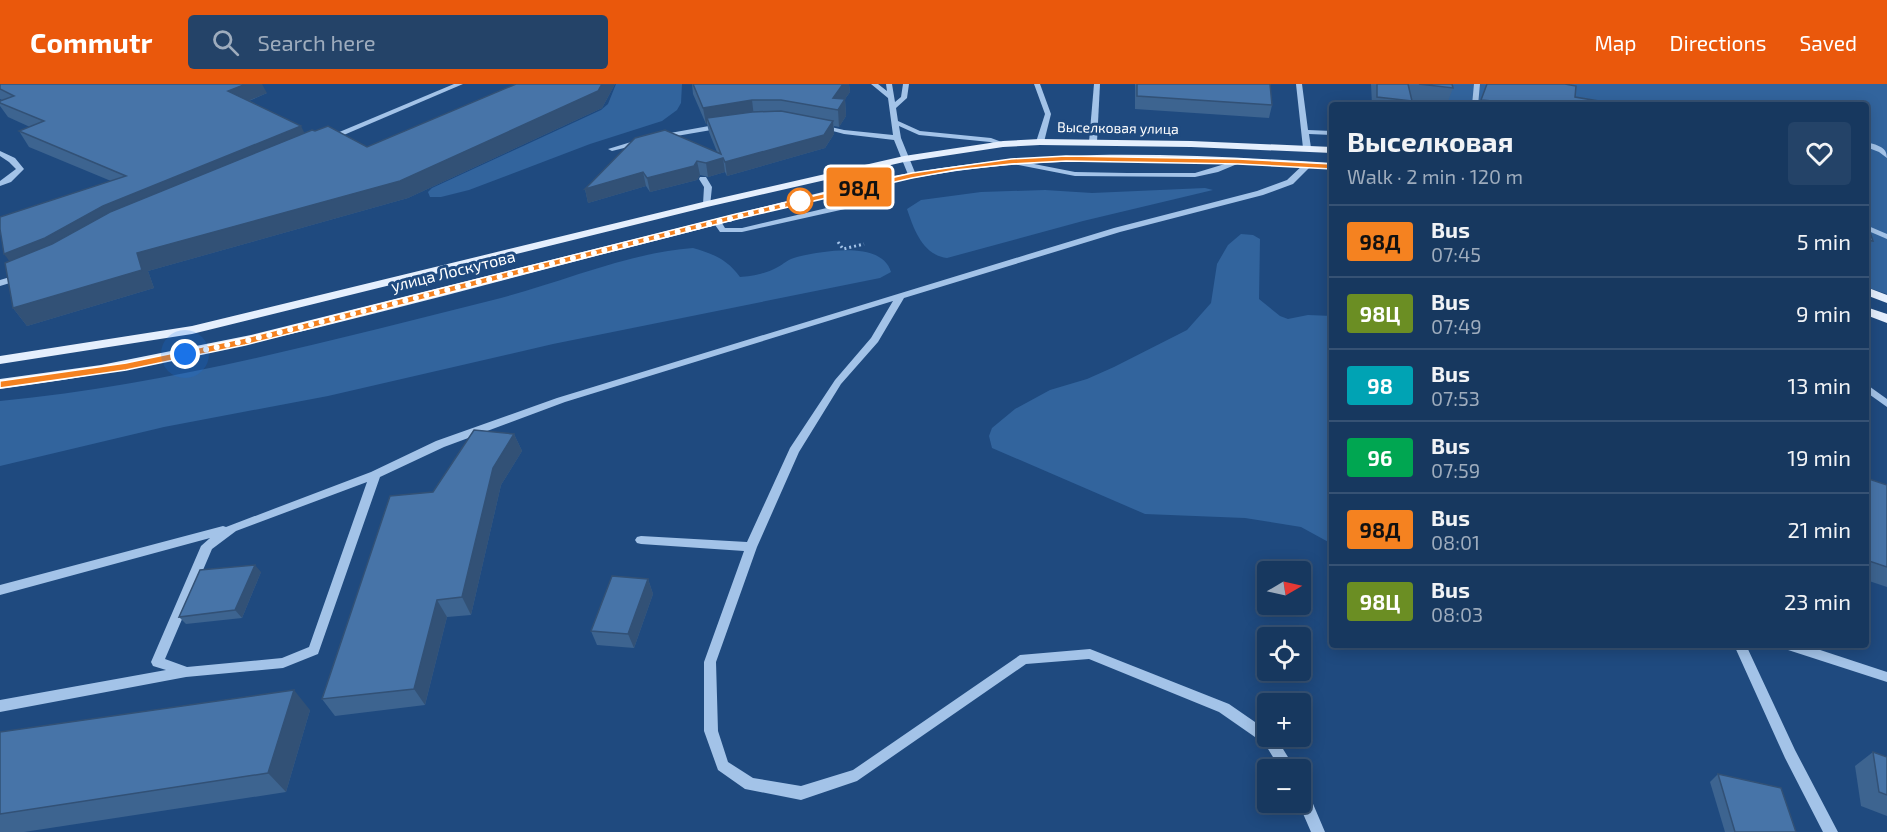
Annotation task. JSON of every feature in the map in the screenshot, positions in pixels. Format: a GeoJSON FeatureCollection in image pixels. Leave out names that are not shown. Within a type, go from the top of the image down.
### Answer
{"type":"FeatureCollection","features":[{"type":"Feature","properties":{"kind":"main road","name":"Выселковая улица"},"geometry":{"type":"LineString","coordinates":[[904,159],[1004,144],[1040,142],[1329,150]]}},
{"type":"Feature","properties":{"kind":"main road","name":"улица Лоскутова"},"geometry":{"type":"LineString","coordinates":[[0,360],[192,330],[707,204],[904,159]]}},
{"type":"Feature","properties":{"kind":"main road","name":"Выселковая улица"},"geometry":{"type":"LineString","coordinates":[[912,175],[1011,161],[1078,159],[1329,166]]}},
{"type":"Feature","properties":{"kind":"main road","name":"улица Лоскутова"},"geometry":{"type":"LineString","coordinates":[[0,384],[126,367],[245,341],[912,175]]}},
{"type":"Feature","properties":{"kind":"main road"},"geometry":{"type":"LineString","coordinates":[[1869,292],[1887,299]]}},
{"type":"Feature","properties":{"kind":"main road"},"geometry":{"type":"LineString","coordinates":[[1869,312],[1887,319]]}},
{"type":"Feature","properties":{"kind":"street"},"geometry":{"type":"LineString","coordinates":[[321,141],[460,84]]}},
{"type":"Feature","properties":{"kind":"street"},"geometry":{"type":"LineString","coordinates":[[874,84],[893,102]]}},
{"type":"Feature","properties":{"kind":"street"},"geometry":{"type":"LineString","coordinates":[[889,84],[897,138],[912,175]]}},
{"type":"Feature","properties":{"kind":"street"},"geometry":{"type":"LineString","coordinates":[[893,102],[904,98],[906,84]]}},
{"type":"Feature","properties":{"kind":"street"},"geometry":{"type":"LineString","coordinates":[[1037,84],[1048,114],[1040,142]]}},
{"type":"Feature","properties":{"kind":"street"},"geometry":{"type":"LineString","coordinates":[[1093,142],[1097,84]]}},
{"type":"Feature","properties":{"kind":"street"},"geometry":{"type":"LineString","coordinates":[[1299,84],[1307,148]]}},
{"type":"Feature","properties":{"kind":"street"},"geometry":{"type":"LineString","coordinates":[[1475,102],[1477,84]]}},
{"type":"Feature","properties":{"kind":"street"},"geometry":{"type":"LineString","coordinates":[[895,122],[919,133],[991,140],[1004,144]]}},
{"type":"Feature","properties":{"kind":"street"},"geometry":{"type":"LineString","coordinates":[[612,149],[674,133],[731,124]]}},
{"type":"Feature","properties":{"kind":"street"},"geometry":{"type":"LineString","coordinates":[[816,125],[844,132],[897,138]]}},
{"type":"Feature","properties":{"kind":"street"},"geometry":{"type":"LineString","coordinates":[[1305,132],[1329,133]]}},
{"type":"Feature","properties":{"kind":"street"},"geometry":{"type":"LineString","coordinates":[[1869,145],[1882,150],[1887,156]]}},
{"type":"Feature","properties":{"kind":"street"},"geometry":{"type":"LineString","coordinates":[[0,153],[12,160],[20,169],[0,184]]}},
{"type":"Feature","properties":{"kind":"street"},"geometry":{"type":"LineString","coordinates":[[1011,161],[1075,174],[1127,176],[1195,175],[1238,162]]}},
{"type":"Feature","properties":{"kind":"street"},"geometry":{"type":"LineString","coordinates":[[0,590],[232,528],[375,475],[440,444],[561,400],[1117,230],[1260,193],[1290,182],[1308,165]]}},
{"type":"Feature","properties":{"kind":"street"},"geometry":{"type":"LineString","coordinates":[[703,179],[708,187],[707,204]]}},
{"type":"Feature","properties":{"kind":"street"},"geometry":{"type":"LineString","coordinates":[[1869,228],[1887,237]]}},
{"type":"Feature","properties":{"kind":"street"},"geometry":{"type":"LineString","coordinates":[[0,283],[27,274]]}},
{"type":"Feature","properties":{"kind":"street"},"geometry":{"type":"LineString","coordinates":[[901,295],[875,340],[838,382],[794,452],[752,547],[710,663],[711,731],[723,766],[750,784],[801,793],[857,775],[1024,659],[1090,654],[1224,708],[1270,740],[1282,759]]}},
{"type":"Feature","properties":{"kind":"street"},"geometry":{"type":"LineString","coordinates":[[1869,389],[1887,404]]}},
{"type":"Feature","properties":{"kind":"street"},"geometry":{"type":"LineString","coordinates":[[0,706],[187,672],[283,663],[314,650],[375,475]]}},
{"type":"Feature","properties":{"kind":"street"},"geometry":{"type":"LineString","coordinates":[[187,672],[157,662],[207,546],[232,528]]}},
{"type":"Feature","properties":{"kind":"street"},"geometry":{"type":"LineString","coordinates":[[641,540],[752,547]]}},
{"type":"Feature","properties":{"kind":"street"},"geometry":{"type":"LineString","coordinates":[[1741,648],[1790,754],[1831,832]]}},
{"type":"Feature","properties":{"kind":"street"},"geometry":{"type":"LineString","coordinates":[[1798,648],[1887,677]]}},
{"type":"Feature","properties":{"kind":"street"},"geometry":{"type":"LineString","coordinates":[[1310,813],[1318,832]]}},
{"type":"Feature","properties":{"kind":"path"},"geometry":{"type":"LineString","coordinates":[[838,242],[843,249],[864,244]]}},
{"type":"Feature","properties":{"kind":"shaded area"},"geometry":{"type":"Polygon","coordinates":[[[616,84],[682,84],[681,103],[677,110],[662,121],[590,144],[469,190],[441,197],[430,197],[428,192],[432,188],[601,110],[608,104],[616,84]]]}},
{"type":"Feature","properties":{"kind":"shaded area"},"geometry":{"type":"Polygon","coordinates":[[[1407,84],[1887,84],[1887,294],[1869,288],[1869,102],[1413,102],[1407,84]]]}},
{"type":"Feature","properties":{"kind":"shaded area"},"geometry":{"type":"Polygon","coordinates":[[[1205,188],[1213,190],[1083,221],[947,258],[939,256],[926,247],[916,233],[907,209],[921,200],[981,192],[1045,190],[1092,193],[1205,188]]]}},
{"type":"Feature","properties":{"kind":"shaded area"},"geometry":{"type":"Polygon","coordinates":[[[1241,234],[1253,235],[1260,239],[1259,299],[1280,316],[1288,319],[1308,315],[1329,316],[1329,542],[1301,527],[1245,518],[1145,514],[992,448],[989,436],[992,428],[1015,409],[1050,390],[1087,379],[1114,367],[1187,330],[1211,303],[1217,264],[1228,245],[1241,234]]]}},
{"type":"Feature","properties":{"kind":"shaded area"},"geometry":{"type":"Polygon","coordinates":[[[693,248],[719,258],[740,277],[768,272],[797,257],[821,252],[850,250],[876,255],[885,262],[891,272],[880,278],[553,344],[328,396],[164,427],[0,466],[0,401],[127,384],[252,359],[501,298],[621,261],[693,248]]]}},
{"type":"Feature","properties":{"kind":"building"},"geometry":{"type":"Polygon","coordinates":[[[0,84],[246,84],[228,91],[301,126],[103,206],[45,238],[4,254],[0,217],[126,176],[19,131],[44,121],[0,103],[14,96],[0,89],[0,84]]]}},
{"type":"Feature","properties":{"kind":"building"},"geometry":{"type":"Polygon","coordinates":[[[516,84],[602,84],[598,91],[400,181],[137,253],[142,270],[13,308],[5,263],[52,244],[110,212],[312,130],[328,126],[367,147],[516,84]]]}},
{"type":"Feature","properties":{"kind":"building"},"geometry":{"type":"Polygon","coordinates":[[[693,84],[843,84],[833,98],[845,99],[838,110],[781,100],[752,100],[703,108],[693,84]]]}},
{"type":"Feature","properties":{"kind":"building"},"geometry":{"type":"Polygon","coordinates":[[[1137,84],[1270,84],[1272,105],[1137,96],[1137,84]]]}},
{"type":"Feature","properties":{"kind":"building"},"geometry":{"type":"Polygon","coordinates":[[[1377,84],[1408,84],[1412,101],[1377,97],[1377,84]]]}},
{"type":"Feature","properties":{"kind":"building"},"geometry":{"type":"Polygon","coordinates":[[[1419,84],[1452,84],[1453,88],[1419,84]]]}},
{"type":"Feature","properties":{"kind":"building"},"geometry":{"type":"Polygon","coordinates":[[[1487,84],[1565,84],[1576,86],[1575,97],[1605,102],[1492,102],[1481,100],[1487,84]]]}},
{"type":"Feature","properties":{"kind":"building"},"geometry":{"type":"Polygon","coordinates":[[[781,111],[833,121],[824,135],[725,162],[723,158],[706,163],[697,161],[694,166],[647,178],[643,172],[585,189],[635,138],[665,130],[721,154],[707,118],[781,111]]]}},
{"type":"Feature","properties":{"kind":"building"},"geometry":{"type":"Polygon","coordinates":[[[1869,229],[1873,241],[1869,240],[1869,229]]]}},
{"type":"Feature","properties":{"kind":"building"},"geometry":{"type":"Polygon","coordinates":[[[474,430],[514,434],[493,468],[462,597],[437,600],[414,689],[322,699],[390,496],[433,492],[474,430]]]}},
{"type":"Feature","properties":{"kind":"building"},"geometry":{"type":"Polygon","coordinates":[[[1869,479],[1887,485],[1887,567],[1869,561],[1869,479]]]}},
{"type":"Feature","properties":{"kind":"building"},"geometry":{"type":"Polygon","coordinates":[[[255,565],[235,610],[179,617],[200,570],[255,565]]]}},
{"type":"Feature","properties":{"kind":"building"},"geometry":{"type":"Polygon","coordinates":[[[612,576],[648,579],[628,634],[591,631],[612,576]]]}},
{"type":"Feature","properties":{"kind":"building"},"geometry":{"type":"Polygon","coordinates":[[[294,690],[268,773],[0,814],[0,732],[294,690]]]}},
{"type":"Feature","properties":{"kind":"building"},"geometry":{"type":"Polygon","coordinates":[[[1873,752],[1887,757],[1887,795],[1879,792],[1873,752]]]}},
{"type":"Feature","properties":{"kind":"building"},"geometry":{"type":"Polygon","coordinates":[[[1718,774],[1781,788],[1796,832],[1735,832],[1718,774]]]}},
{"type":"Feature","properties":{"kind":"bus line","name":"98Д"},"geometry":{"type":"LineString","coordinates":[[0,384],[126,367],[245,341],[912,175],[1011,161],[1066,159],[1155,159],[1329,166]]}},
{"type":"Feature","properties":{"kind":"route"},"geometry":{"type":"LineString","coordinates":[[185,354],[245,341],[800,201]]}}]}
